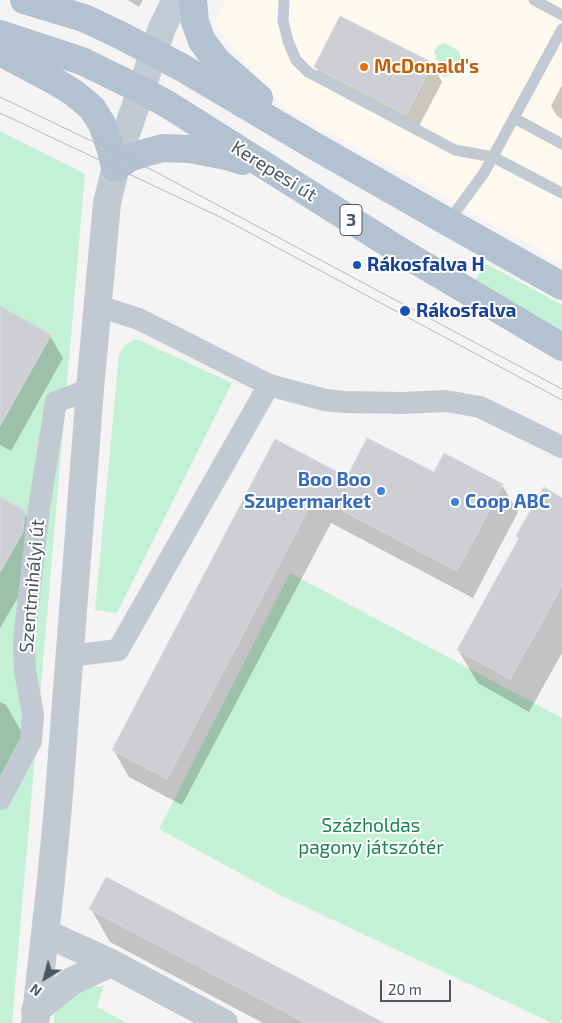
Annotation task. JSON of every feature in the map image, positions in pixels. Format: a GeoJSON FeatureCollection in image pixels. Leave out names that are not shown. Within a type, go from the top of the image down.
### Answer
{"type":"FeatureCollection","features":[{"type":"Feature","properties":{"kind":"main road","name":"3"},"geometry":{"type":"LineString","coordinates":[[24,0],[84,18],[154,52],[311,144],[562,286]]}},
{"type":"Feature","properties":{"kind":"main road"},"geometry":{"type":"LineString","coordinates":[[141,90],[162,28],[176,0]]}},
{"type":"Feature","properties":{"kind":"main road"},"geometry":{"type":"LineString","coordinates":[[193,0],[195,22],[202,41],[217,61],[311,144]]}},
{"type":"Feature","properties":{"kind":"main road","name":"Kerepesi út"},"geometry":{"type":"LineString","coordinates":[[0,34],[82,62],[167,104],[405,254],[562,347]]}},
{"type":"Feature","properties":{"kind":"main road"},"geometry":{"type":"LineString","coordinates":[[0,52],[58,82],[92,108],[102,124],[115,168],[129,158],[163,148],[190,149],[226,156],[273,171]]}},
{"type":"Feature","properties":{"kind":"street"},"geometry":{"type":"LineString","coordinates":[[35,1017],[52,871],[90,389],[107,203],[115,168],[141,90]]}},
{"type":"Feature","properties":{"kind":"street"},"geometry":{"type":"LineString","coordinates":[[98,306],[139,319],[269,385],[325,400],[344,402],[403,403],[446,400],[480,407],[562,448]]}},
{"type":"Feature","properties":{"kind":"street"},"geometry":{"type":"LineString","coordinates":[[70,656],[118,650],[269,385]]}},
{"type":"Feature","properties":{"kind":"street","name":"Szentmihályi út"},"geometry":{"type":"LineString","coordinates":[[0,799],[31,741],[33,714],[24,671],[24,641],[39,508],[56,402],[90,389]]}},
{"type":"Feature","properties":{"kind":"street"},"geometry":{"type":"LineString","coordinates":[[45,933],[111,964],[224,1023]]}},
{"type":"Feature","properties":{"kind":"street"},"geometry":{"type":"LineString","coordinates":[[35,1017],[72,981],[111,964]]}},
{"type":"Feature","properties":{"kind":"lane"},"geometry":{"type":"LineString","coordinates":[[284,0],[283,21],[288,41],[296,60],[308,72],[455,150],[493,157],[562,193]]}},
{"type":"Feature","properties":{"kind":"lane"},"geometry":{"type":"LineString","coordinates":[[534,0],[562,15]]}},
{"type":"Feature","properties":{"kind":"lane"},"geometry":{"type":"LineString","coordinates":[[448,222],[484,173],[562,29]]}},
{"type":"Feature","properties":{"kind":"lane"},"geometry":{"type":"LineString","coordinates":[[514,118],[562,144]]}},
{"type":"Feature","properties":{"kind":"shaded area"},"geometry":{"type":"Polygon","coordinates":[[[226,0],[562,0],[562,262],[284,107],[213,24],[226,0]]]}},
{"type":"Feature","properties":{"kind":"green space"},"geometry":{"type":"Polygon","coordinates":[[[445,43],[459,51],[465,71],[443,77],[434,52],[438,45],[445,43]]]}},
{"type":"Feature","properties":{"kind":"green space"},"geometry":{"type":"Polygon","coordinates":[[[0,131],[85,174],[12,1023],[0,1023],[0,131]]]}},
{"type":"Feature","properties":{"kind":"green space"},"geometry":{"type":"Polygon","coordinates":[[[485,263],[562,305],[562,330],[475,281],[485,263]]]}},
{"type":"Feature","properties":{"kind":"green space"},"geometry":{"type":"Polygon","coordinates":[[[134,340],[139,340],[232,383],[117,613],[95,610],[119,355],[125,345],[134,340]]]}},
{"type":"Feature","properties":{"kind":"green space","name":"Százholdas pagony játszótér"},"geometry":{"type":"Polygon","coordinates":[[[290,573],[562,718],[562,1019],[560,1023],[552,1023],[278,894],[159,829],[290,573]]]}},
{"type":"Feature","properties":{"kind":"green space"},"geometry":{"type":"Polygon","coordinates":[[[104,986],[97,1007],[127,1023],[54,1023],[54,1015],[73,989],[104,986]]]}},
{"type":"Feature","properties":{"kind":"building"},"geometry":{"type":"Polygon","coordinates":[[[340,16],[433,63],[406,115],[314,67],[340,16]]]}},
{"type":"Feature","properties":{"kind":"building"},"geometry":{"type":"Polygon","coordinates":[[[0,306],[51,335],[0,426],[0,306]]]}},
{"type":"Feature","properties":{"kind":"building"},"geometry":{"type":"Polygon","coordinates":[[[367,438],[434,472],[444,453],[503,484],[457,571],[315,496],[167,779],[112,750],[275,439],[347,477],[367,438]]]}},
{"type":"Feature","properties":{"kind":"building"},"geometry":{"type":"Polygon","coordinates":[[[544,487],[562,498],[562,586],[510,679],[457,650],[519,538],[516,536],[544,487]]]}},
{"type":"Feature","properties":{"kind":"building"},"geometry":{"type":"Polygon","coordinates":[[[0,497],[25,511],[23,532],[0,572],[0,497]]]}},
{"type":"Feature","properties":{"kind":"building"},"geometry":{"type":"Polygon","coordinates":[[[106,877],[384,1023],[306,1023],[89,909],[106,877]]]}},
{"type":"Feature","properties":{"kind":"tram line"},"geometry":{"type":"LineString","coordinates":[[0,97],[152,170],[562,389]]}},
{"type":"Feature","properties":{"kind":"tram line"},"geometry":{"type":"LineString","coordinates":[[0,113],[222,218],[562,400]]}},
{"type":"Feature","properties":{"kind":"place","name":"McDonald's"},"geometry":{"type":"Point","coordinates":[364,67]}},
{"type":"Feature","properties":{"kind":"place","name":"Rákosfalva H"},"geometry":{"type":"Point","coordinates":[357,265]}},
{"type":"Feature","properties":{"kind":"place","name":"Rákosfalva"},"geometry":{"type":"Point","coordinates":[405,311]}},
{"type":"Feature","properties":{"kind":"place","name":"Boo Boo Szupermarket"},"geometry":{"type":"Point","coordinates":[381,491]}},
{"type":"Feature","properties":{"kind":"place","name":"Coop ABC"},"geometry":{"type":"Point","coordinates":[455,502]}}]}
